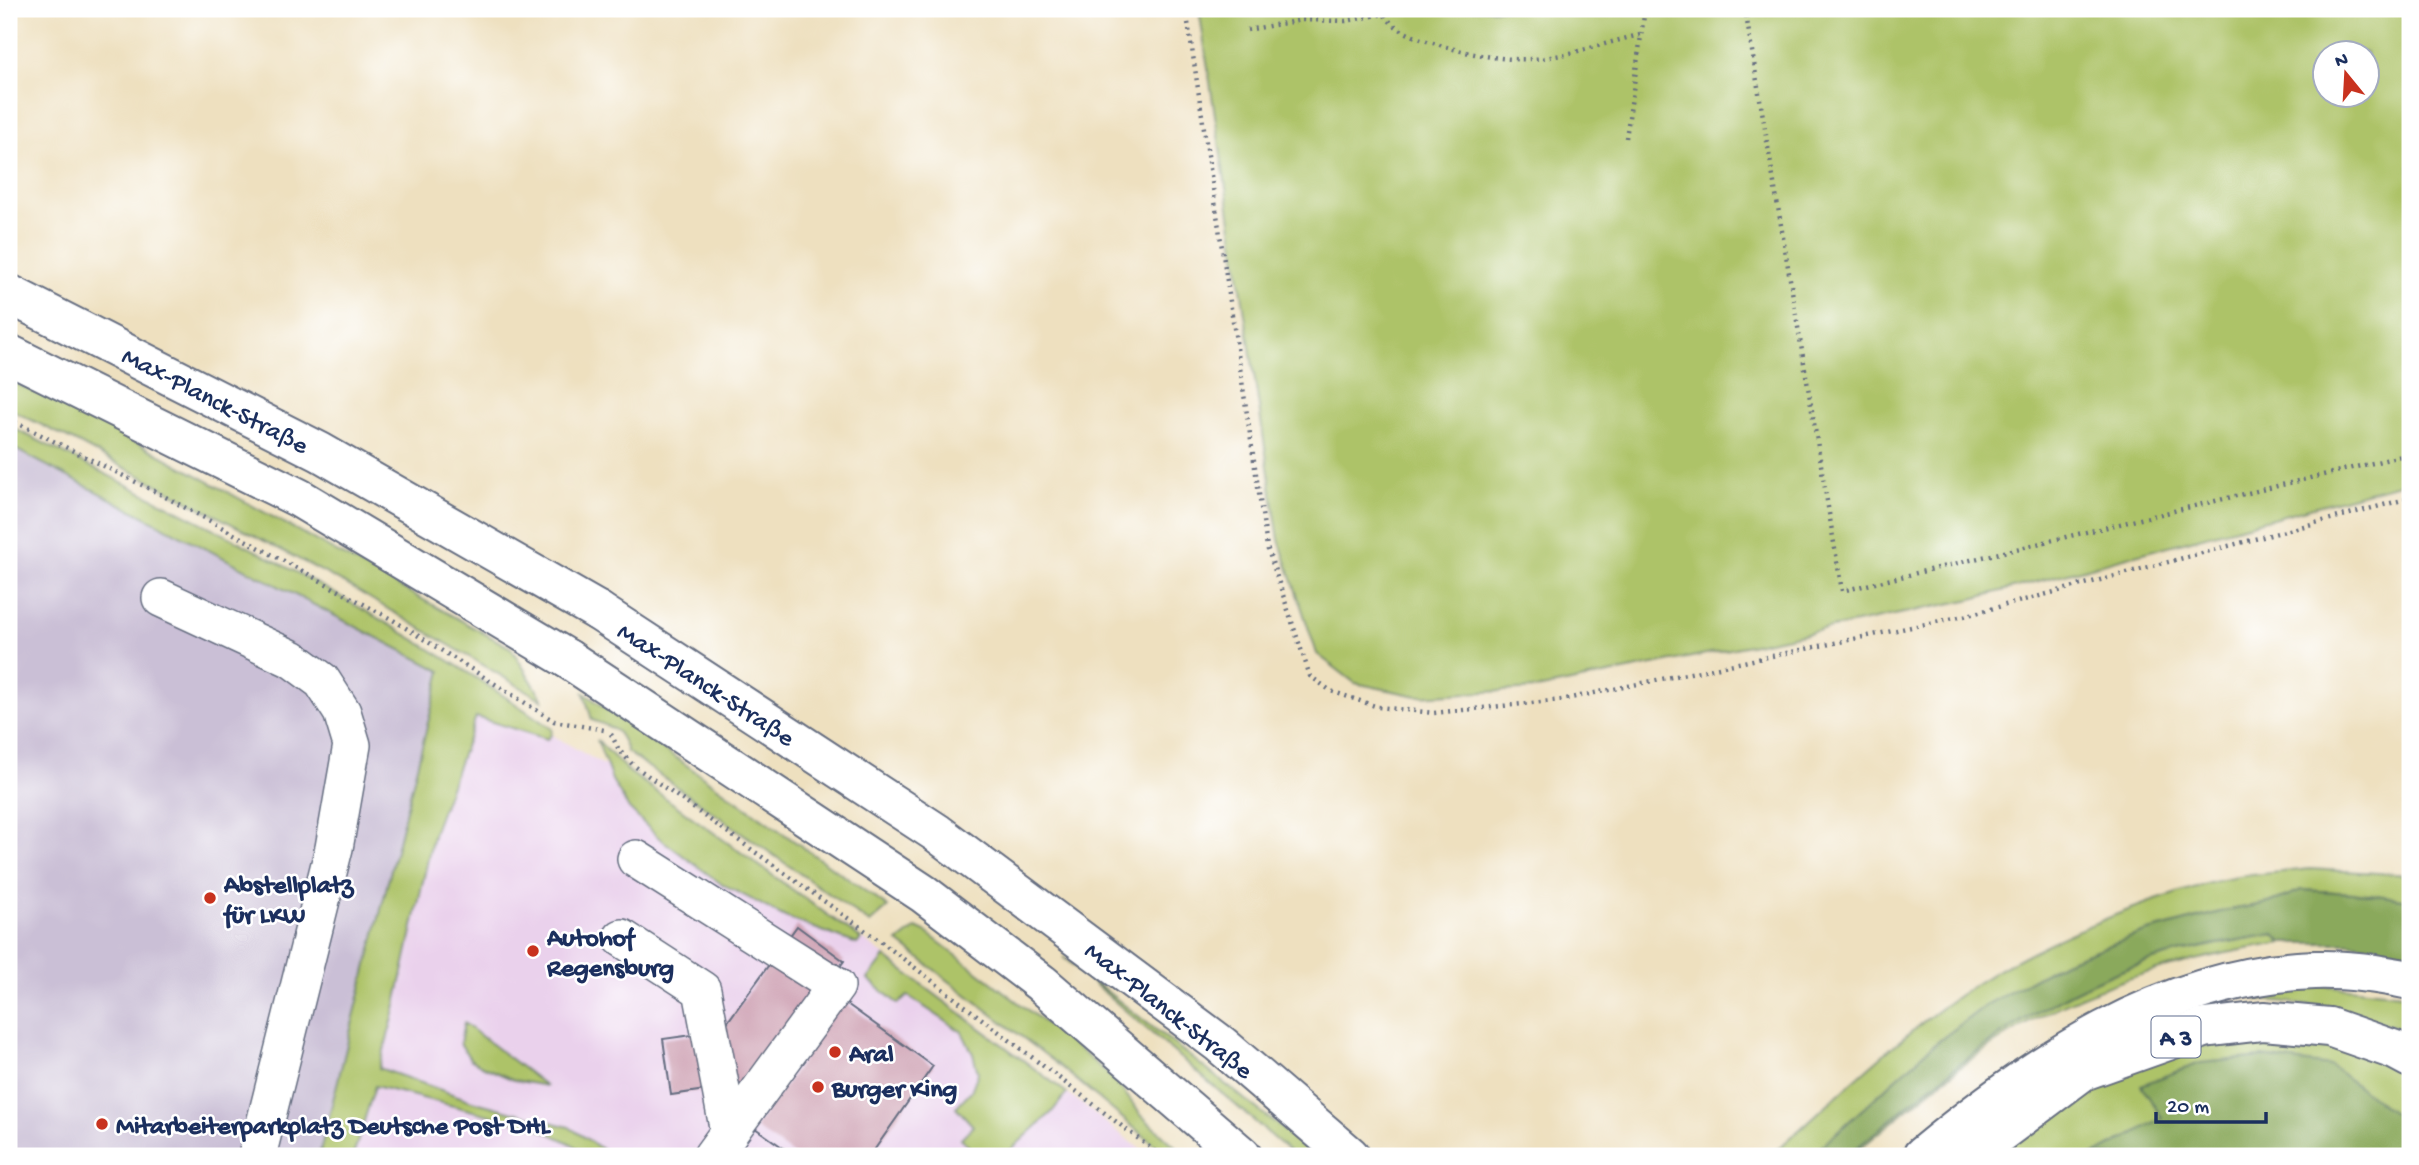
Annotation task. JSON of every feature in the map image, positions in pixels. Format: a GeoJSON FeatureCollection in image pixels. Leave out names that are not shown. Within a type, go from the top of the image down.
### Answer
{"type":"FeatureCollection","features":[{"type":"Feature","properties":{"kind":"main road","name":"Max-Planck-Straße"},"geometry":{"type":"LineString","coordinates":[[9,294],[320,452],[597,611],[937,833],[1220,1044],[1350,1156]]}},
{"type":"Feature","properties":{"kind":"main road","name":"Max-Planck-Straße"},"geometry":{"type":"LineString","coordinates":[[9,354],[299,498],[568,659],[924,894],[1041,983],[1241,1156]]}},
{"type":"Feature","properties":{"kind":"main road"},"geometry":{"type":"LineString","coordinates":[[1922,1156],[1955,1129],[2066,1050],[2121,1021],[2178,996],[2246,978],[2316,970],[2383,975],[2410,980]]}},
{"type":"Feature","properties":{"kind":"main road","name":"A 3"},"geometry":{"type":"LineString","coordinates":[[1969,1156],[2082,1072],[2204,1028],[2263,1021],[2329,1027],[2395,1050],[2410,1058]]}},
{"type":"Feature","properties":{"kind":"lane"},"geometry":{"type":"LineString","coordinates":[[161,598],[292,659],[322,681],[342,712],[352,745],[334,848],[257,1156]]}},
{"type":"Feature","properties":{"kind":"lane"},"geometry":{"type":"LineString","coordinates":[[636,859],[836,986],[721,1144]]}},
{"type":"Feature","properties":{"kind":"lane"},"geometry":{"type":"LineString","coordinates":[[622,938],[702,990],[721,1144]]}},
{"type":"Feature","properties":{"kind":"path"},"geometry":{"type":"LineString","coordinates":[[1186,9],[1268,547],[1310,676],[1331,691],[1378,706],[1434,713],[1561,699],[1964,616],[2410,498]]}},
{"type":"Feature","properties":{"kind":"path"},"geometry":{"type":"LineString","coordinates":[[1626,138],[1645,9]]}},
{"type":"Feature","properties":{"kind":"path"},"geometry":{"type":"LineString","coordinates":[[1745,9],[1842,591],[2410,454]]}},
{"type":"Feature","properties":{"kind":"path"},"geometry":{"type":"LineString","coordinates":[[1247,30],[1302,20],[1346,21],[1383,11],[1406,34],[1459,52],[1509,59],[1556,57],[1640,35]]}},
{"type":"Feature","properties":{"kind":"path"},"geometry":{"type":"LineString","coordinates":[[9,419],[160,494],[393,620],[554,721],[608,731],[619,750],[633,765],[880,941],[1161,1156]]}},
{"type":"Feature","properties":{"kind":"shaded area"},"geometry":{"type":"Polygon","coordinates":[[[9,446],[442,671],[319,1156],[9,1156],[9,446]]]}},
{"type":"Feature","properties":{"kind":"shaded area"},"geometry":{"type":"Polygon","coordinates":[[[442,671],[609,768],[840,922],[1149,1156],[319,1156],[442,671]]]}},
{"type":"Feature","properties":{"kind":"green space"},"geometry":{"type":"Polygon","coordinates":[[[1199,9],[2410,9],[2410,481],[1972,599],[1537,689],[1417,696],[1355,683],[1317,654],[1279,540],[1199,9]]]}},
{"type":"Feature","properties":{"kind":"green space"},"geometry":{"type":"Polygon","coordinates":[[[9,380],[104,424],[511,648],[544,701],[344,583],[9,409],[9,380]]]}},
{"type":"Feature","properties":{"kind":"green space"},"geometry":{"type":"Polygon","coordinates":[[[9,426],[218,531],[355,605],[488,685],[552,729],[547,739],[476,717],[434,831],[393,1018],[379,1068],[472,1101],[569,1127],[612,1156],[588,1156],[572,1144],[536,1127],[375,1086],[353,1156],[319,1156],[441,671],[9,446],[9,426]]]}},
{"type":"Feature","properties":{"kind":"green space"},"geometry":{"type":"Polygon","coordinates":[[[584,693],[888,907],[870,923],[627,752],[622,738],[615,730],[592,720],[584,693]]]}},
{"type":"Feature","properties":{"kind":"green space"},"geometry":{"type":"Polygon","coordinates":[[[597,740],[628,771],[861,939],[857,944],[785,917],[720,883],[658,837],[629,809],[612,780],[597,740]]]}},
{"type":"Feature","properties":{"kind":"green space"},"geometry":{"type":"Polygon","coordinates":[[[2310,869],[2410,875],[2410,900],[2369,894],[2302,890],[2269,903],[2224,911],[2145,932],[2064,962],[1986,1005],[1931,1047],[1811,1156],[1770,1156],[1922,1022],[1977,983],[2030,953],[2090,925],[2210,883],[2310,869]]]}},
{"type":"Feature","properties":{"kind":"green space"},"geometry":{"type":"Polygon","coordinates":[[[2302,890],[2369,894],[2410,900],[2410,952],[2350,943],[2283,943],[2274,934],[2220,943],[2151,960],[2094,982],[2018,1024],[1947,1074],[1847,1156],[1811,1156],[1931,1047],[1986,1005],[2064,962],[2145,932],[2224,911],[2269,903],[2302,890]]]}},
{"type":"Feature","properties":{"kind":"green space"},"geometry":{"type":"Polygon","coordinates":[[[916,928],[927,933],[1079,1049],[1115,1080],[1142,1116],[1186,1156],[1168,1156],[1056,1063],[898,942],[916,928]]]}},
{"type":"Feature","properties":{"kind":"green space"},"geometry":{"type":"Polygon","coordinates":[[[2274,934],[2283,943],[2181,963],[2115,983],[2051,1010],[1976,1056],[1851,1156],[1847,1156],[1982,1048],[2055,1002],[2094,982],[2151,960],[2274,934]]]}},
{"type":"Feature","properties":{"kind":"green space"},"geometry":{"type":"Polygon","coordinates":[[[885,957],[1067,1093],[1051,1113],[1004,1156],[977,1156],[961,1138],[973,1126],[956,1107],[971,1091],[978,1073],[973,1054],[962,1032],[908,996],[898,1004],[868,979],[885,957]]]}},
{"type":"Feature","properties":{"kind":"green space"},"geometry":{"type":"Polygon","coordinates":[[[1063,957],[1317,1156],[1295,1156],[1063,957]]]}},
{"type":"Feature","properties":{"kind":"green space"},"geometry":{"type":"Polygon","coordinates":[[[2322,985],[2410,995],[2410,1033],[2336,1010],[2258,1000],[2255,990],[2322,985]]]}},
{"type":"Feature","properties":{"kind":"green space"},"geometry":{"type":"Polygon","coordinates":[[[464,1023],[546,1086],[514,1080],[470,1059],[460,1043],[464,1023]]]}},
{"type":"Feature","properties":{"kind":"green space"},"geometry":{"type":"Polygon","coordinates":[[[2265,1037],[2341,1047],[2410,1074],[2410,1156],[1994,1156],[2097,1083],[2182,1049],[2265,1037]]]}},
{"type":"Feature","properties":{"kind":"green space"},"geometry":{"type":"Polygon","coordinates":[[[2262,1057],[2331,1066],[2410,1126],[2410,1156],[2093,1156],[2162,1118],[2141,1085],[2200,1063],[2262,1057]]]}},
{"type":"Feature","properties":{"kind":"building"},"geometry":{"type":"Polygon","coordinates":[[[797,926],[844,961],[812,1005],[840,999],[933,1066],[870,1156],[795,1156],[755,1128],[806,1056],[753,1083],[671,1095],[663,1039],[721,1031],[797,926]]]}},
{"type":"Feature","properties":{"kind":"place","name":"Abstellplatz für LKW"},"geometry":{"type":"Point","coordinates":[210,898]}},
{"type":"Feature","properties":{"kind":"place","name":"Autohof Regensburg"},"geometry":{"type":"Point","coordinates":[533,951]}},
{"type":"Feature","properties":{"kind":"place","name":"Aral"},"geometry":{"type":"Point","coordinates":[835,1052]}},
{"type":"Feature","properties":{"kind":"place","name":"Burger King"},"geometry":{"type":"Point","coordinates":[818,1087]}},
{"type":"Feature","properties":{"kind":"place","name":"Mitarbeiterparkplatz Deutsche Post DHL"},"geometry":{"type":"Point","coordinates":[102,1124]}}]}
